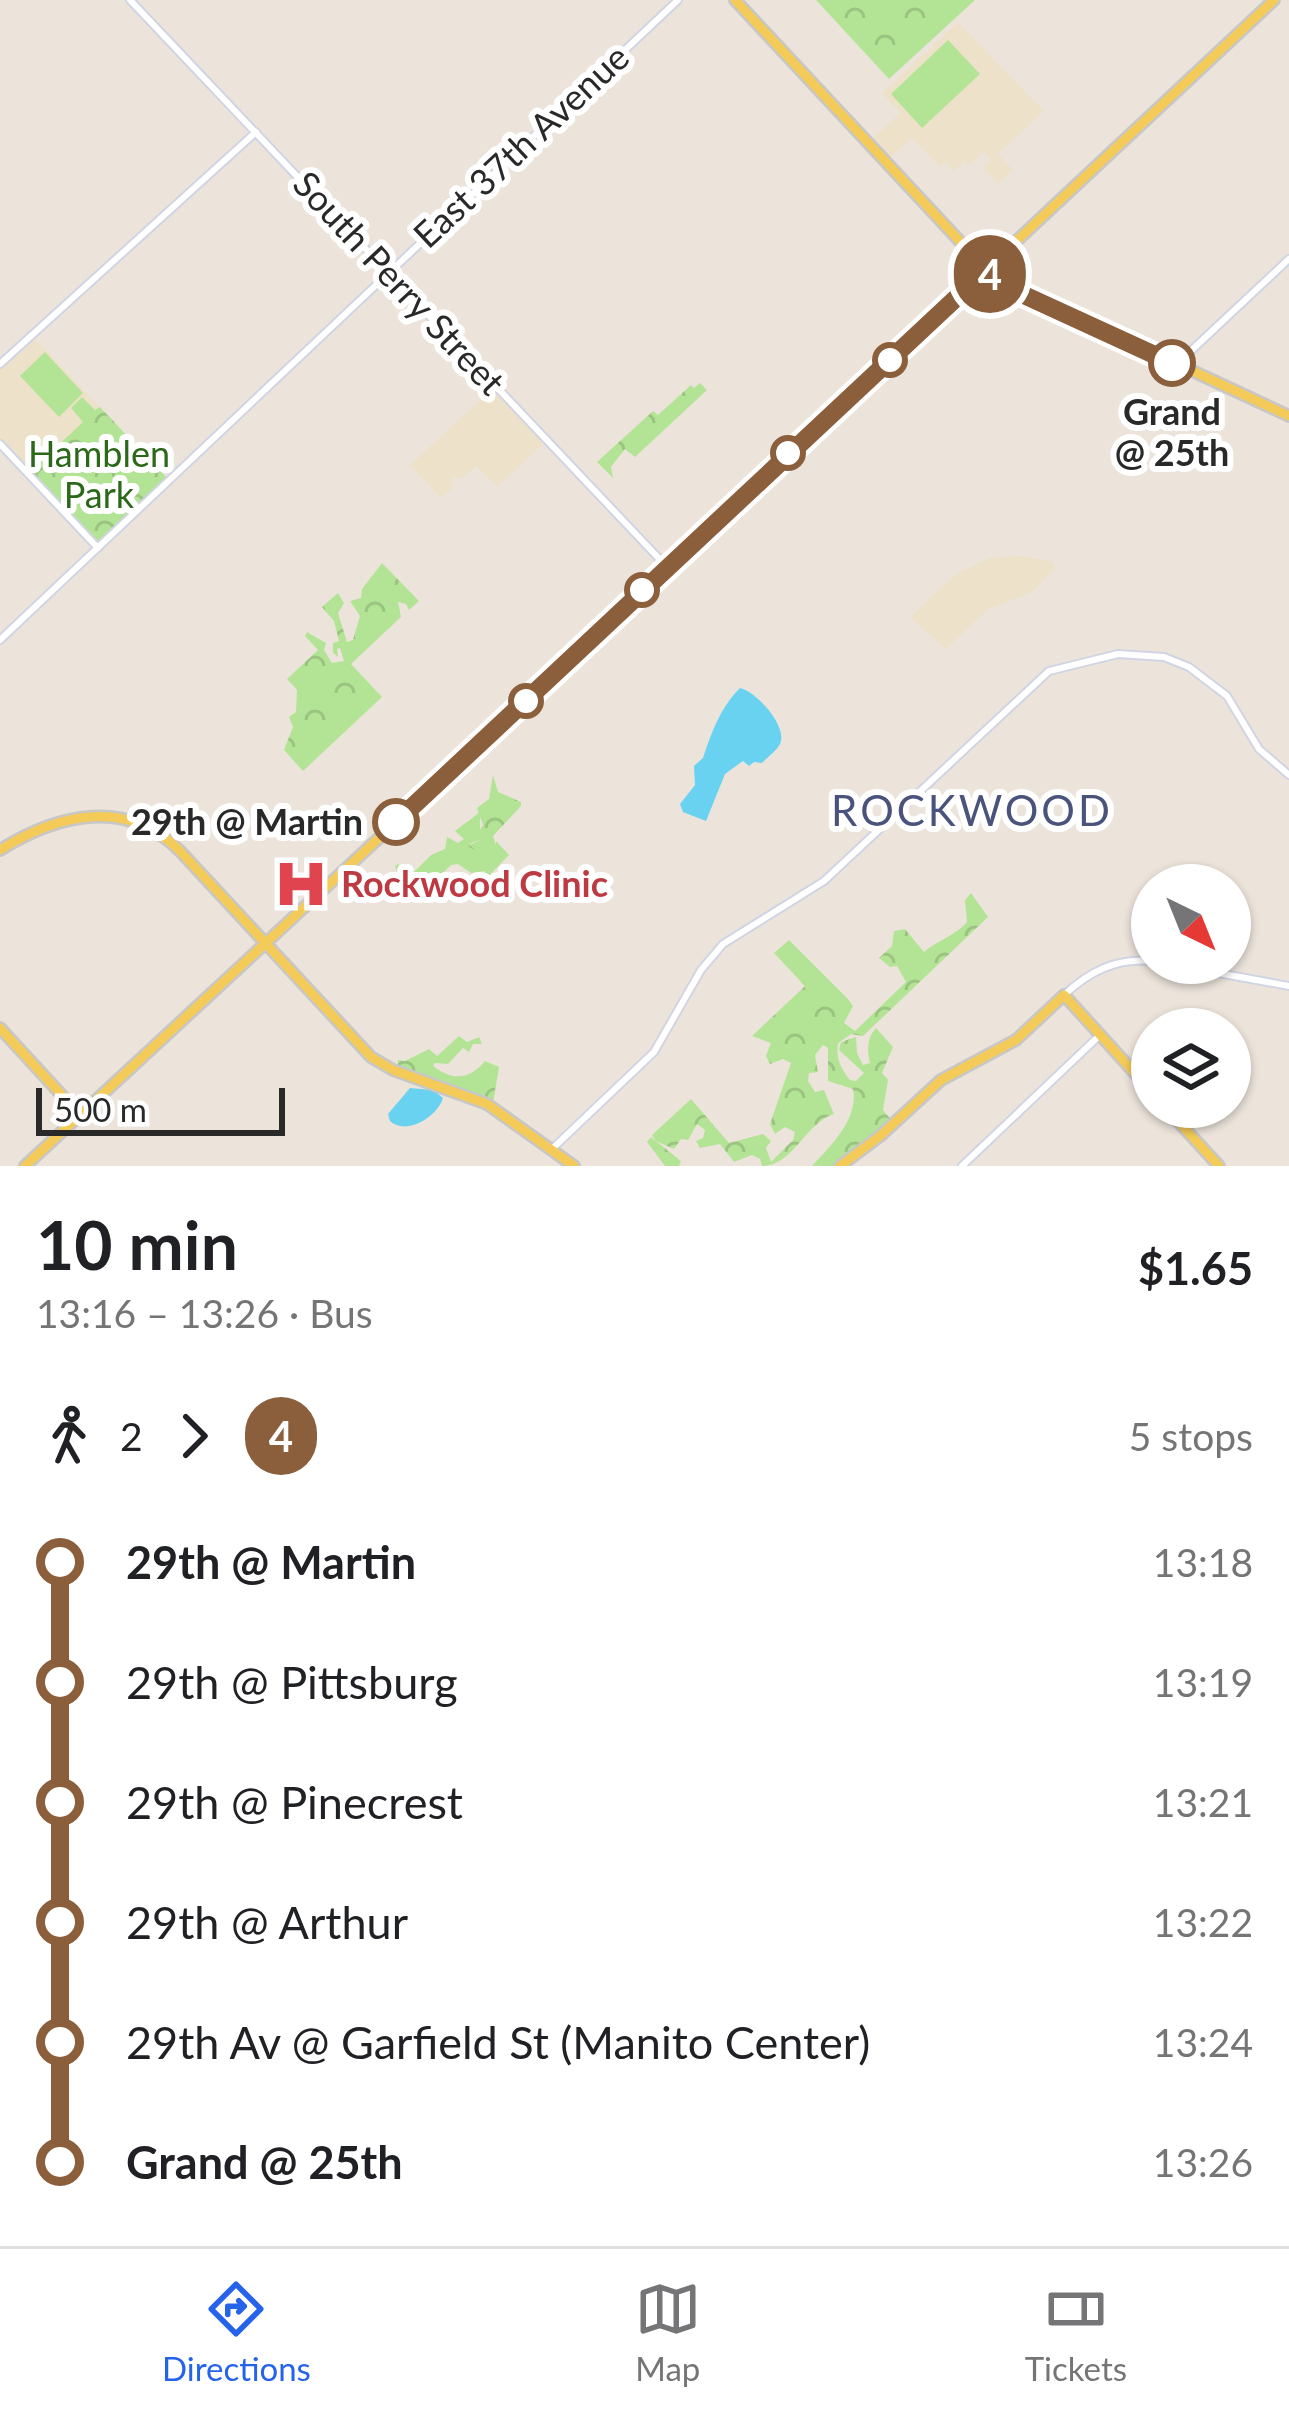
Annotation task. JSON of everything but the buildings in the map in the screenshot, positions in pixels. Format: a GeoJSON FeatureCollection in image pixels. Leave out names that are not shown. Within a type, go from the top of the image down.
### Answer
{"type":"FeatureCollection","features":[{"type":"Feature","properties":{"kind":"main road"},"geometry":{"type":"LineString","coordinates":[[735,0],[984,268],[1017,292],[1289,416]]}},
{"type":"Feature","properties":{"kind":"main road"},"geometry":{"type":"LineString","coordinates":[[25,1166],[1274,0]]}},
{"type":"Feature","properties":{"kind":"main road"},"geometry":{"type":"LineString","coordinates":[[0,852],[61,820],[99,815],[145,825],[172,843],[371,1058],[487,1104],[574,1166]]}},
{"type":"Feature","properties":{"kind":"main road"},"geometry":{"type":"LineString","coordinates":[[839,1166],[880,1136],[941,1079],[1019,1037],[1064,995],[1131,1069]]}},
{"type":"Feature","properties":{"kind":"main road"},"geometry":{"type":"LineString","coordinates":[[0,1028],[80,1115]]}},
{"type":"Feature","properties":{"kind":"main road"},"geometry":{"type":"LineString","coordinates":[[1185,1128],[1219,1166]]}},
{"type":"Feature","properties":{"kind":"street","name":"South Perry Street"},"geometry":{"type":"LineString","coordinates":[[130,0],[667,567]]}},
{"type":"Feature","properties":{"kind":"street","name":"East 37th Avenue"},"geometry":{"type":"LineString","coordinates":[[0,640],[678,0]]}},
{"type":"Feature","properties":{"kind":"street"},"geometry":{"type":"LineString","coordinates":[[0,364],[256,132]]}},
{"type":"Feature","properties":{"kind":"street"},"geometry":{"type":"LineString","coordinates":[[1175,365],[1289,259]]}},
{"type":"Feature","properties":{"kind":"street"},"geometry":{"type":"LineString","coordinates":[[0,444],[98,548]]}},
{"type":"Feature","properties":{"kind":"street"},"geometry":{"type":"LineString","coordinates":[[552,1149],[654,1052],[701,970],[723,944],[824,881],[998,723],[1041,677],[1118,653],[1164,657],[1189,667],[1226,696],[1259,748],[1289,775]]}},
{"type":"Feature","properties":{"kind":"street"},"geometry":{"type":"LineString","coordinates":[[1064,995],[1088,975],[1109,965],[1131,963]]}},
{"type":"Feature","properties":{"kind":"street"},"geometry":{"type":"LineString","coordinates":[[1251,979],[1289,986]]}},
{"type":"Feature","properties":{"kind":"street"},"geometry":{"type":"LineString","coordinates":[[962,1166],[1100,1035]]}},
{"type":"Feature","properties":{"kind":"shaded area"},"geometry":{"type":"Polygon","coordinates":[[[958,22],[1044,111],[998,154],[1013,170],[998,184],[983,168],[991,160],[984,152],[954,171],[945,162],[940,167],[912,138],[889,159],[871,140],[900,113],[882,93],[958,22]]]}},
{"type":"Feature","properties":{"kind":"shaded area"},"geometry":{"type":"Polygon","coordinates":[[[34,338],[100,407],[31,471],[0,439],[0,368],[34,338]]]}},
{"type":"Feature","properties":{"kind":"shaded area"},"geometry":{"type":"Polygon","coordinates":[[[494,387],[546,441],[497,487],[476,466],[463,478],[453,477],[452,488],[441,498],[410,465],[494,387]]]}},
{"type":"Feature","properties":{"kind":"shaded area"},"geometry":{"type":"Polygon","coordinates":[[[990,558],[1052,561],[1055,568],[1031,593],[987,610],[946,649],[910,617],[956,574],[990,558]]]}},
{"type":"Feature","properties":{"kind":"green space"},"geometry":{"type":"Polygon","coordinates":[[[816,0],[975,0],[889,79],[816,0]]]}},
{"type":"Feature","properties":{"kind":"green space"},"geometry":{"type":"Polygon","coordinates":[[[948,40],[980,74],[922,128],[891,94],[948,40]]]}},
{"type":"Feature","properties":{"kind":"green space"},"geometry":{"type":"Polygon","coordinates":[[[45,352],[83,393],[59,417],[20,376],[45,352]]]}},
{"type":"Feature","properties":{"kind":"green space"},"geometry":{"type":"Polygon","coordinates":[[[700,383],[707,390],[635,457],[625,449],[611,467],[613,478],[597,462],[653,411],[658,415],[691,385],[700,383]]]}},
{"type":"Feature","properties":{"kind":"green space","name":"Hamblen Park"},"geometry":{"type":"Polygon","coordinates":[[[82,397],[95,410],[100,407],[168,479],[100,543],[31,471],[83,422],[71,408],[82,397]]]}},
{"type":"Feature","properties":{"kind":"green space"},"geometry":{"type":"Polygon","coordinates":[[[382,563],[419,601],[409,610],[398,602],[401,617],[351,664],[382,697],[303,771],[284,750],[293,727],[289,717],[296,712],[297,690],[287,679],[318,650],[305,636],[307,632],[326,643],[324,650],[332,663],[344,661],[340,648],[338,657],[333,653],[333,643],[339,641],[334,621],[322,607],[338,593],[344,603],[338,613],[347,642],[353,640],[360,616],[350,601],[361,598],[362,589],[382,563]]]}},
{"type":"Feature","properties":{"kind":"green space"},"geometry":{"type":"Polygon","coordinates":[[[493,775],[498,792],[521,806],[493,836],[496,845],[480,854],[468,846],[480,840],[483,825],[477,808],[489,799],[493,775]]]}},
{"type":"Feature","properties":{"kind":"green space"},"geometry":{"type":"Polygon","coordinates":[[[480,812],[480,840],[469,844],[496,845],[496,841],[509,855],[482,883],[485,871],[471,873],[458,864],[405,897],[397,900],[389,892],[401,885],[395,866],[415,871],[445,849],[447,837],[458,843],[464,839],[455,831],[480,812]]]}},
{"type":"Feature","properties":{"kind":"green space"},"geometry":{"type":"Polygon","coordinates":[[[971,893],[988,917],[863,1036],[851,1034],[838,1043],[841,1067],[856,1081],[864,1073],[839,1050],[841,1042],[856,1037],[863,1065],[870,1063],[868,1044],[876,1028],[893,1047],[882,1073],[888,1080],[883,1110],[893,1122],[834,1166],[812,1166],[841,1132],[854,1100],[853,1089],[828,1081],[828,1048],[823,1045],[815,1055],[818,1072],[809,1073],[808,1081],[815,1092],[824,1090],[834,1114],[782,1159],[762,1166],[752,1155],[734,1162],[720,1144],[700,1148],[696,1141],[705,1130],[697,1124],[688,1140],[681,1139],[674,1149],[652,1135],[691,1099],[729,1143],[763,1134],[771,1141],[766,1148],[771,1162],[795,1132],[785,1127],[775,1134],[770,1124],[791,1063],[783,1059],[770,1064],[766,1056],[771,1043],[752,1036],[805,986],[774,953],[789,940],[848,999],[853,1006],[844,1023],[855,1031],[906,982],[897,966],[890,967],[879,958],[892,946],[894,931],[905,929],[924,952],[967,922],[965,900],[971,893]]]}},
{"type":"Feature","properties":{"kind":"green space"},"geometry":{"type":"Polygon","coordinates":[[[459,1036],[467,1042],[479,1037],[482,1044],[473,1044],[469,1052],[463,1048],[448,1064],[433,1066],[461,1076],[485,1061],[499,1067],[493,1103],[398,1066],[398,1060],[429,1049],[437,1056],[459,1036]]]}},
{"type":"Feature","properties":{"kind":"green space"},"geometry":{"type":"Polygon","coordinates":[[[651,1137],[681,1161],[679,1166],[665,1166],[647,1142],[651,1137]]]}},
{"type":"Feature","properties":{"kind":"water"},"geometry":{"type":"Polygon","coordinates":[[[740,688],[768,709],[781,741],[762,763],[749,766],[743,761],[725,774],[706,821],[683,812],[680,804],[695,785],[694,766],[703,758],[717,721],[740,688]]]}},
{"type":"Feature","properties":{"kind":"water"},"geometry":{"type":"Polygon","coordinates":[[[410,1088],[433,1090],[443,1098],[420,1122],[397,1125],[388,1114],[410,1088]]]}},
{"type":"Feature","properties":{"kind":"bus line","name":"4"},"geometry":{"type":"LineString","coordinates":[[396,822],[986,270],[1015,291],[1172,363]]}},
{"type":"Feature","properties":{"kind":"place","name":"Grand @ 25th"},"geometry":{"type":"Point","coordinates":[1172,363]}},
{"type":"Feature","properties":{"kind":"place","name":"29th @ Martin"},"geometry":{"type":"Point","coordinates":[396,822]}},
{"type":"Feature","properties":{"kind":"place","name":"Rockwood Clinic"},"geometry":{"type":"Point","coordinates":[301,884]}},
{"type":"Feature","properties":{"kind":"district","name":"ROCKWOOD"},"geometry":{"type":"Point","coordinates":[972,811]}}]}
